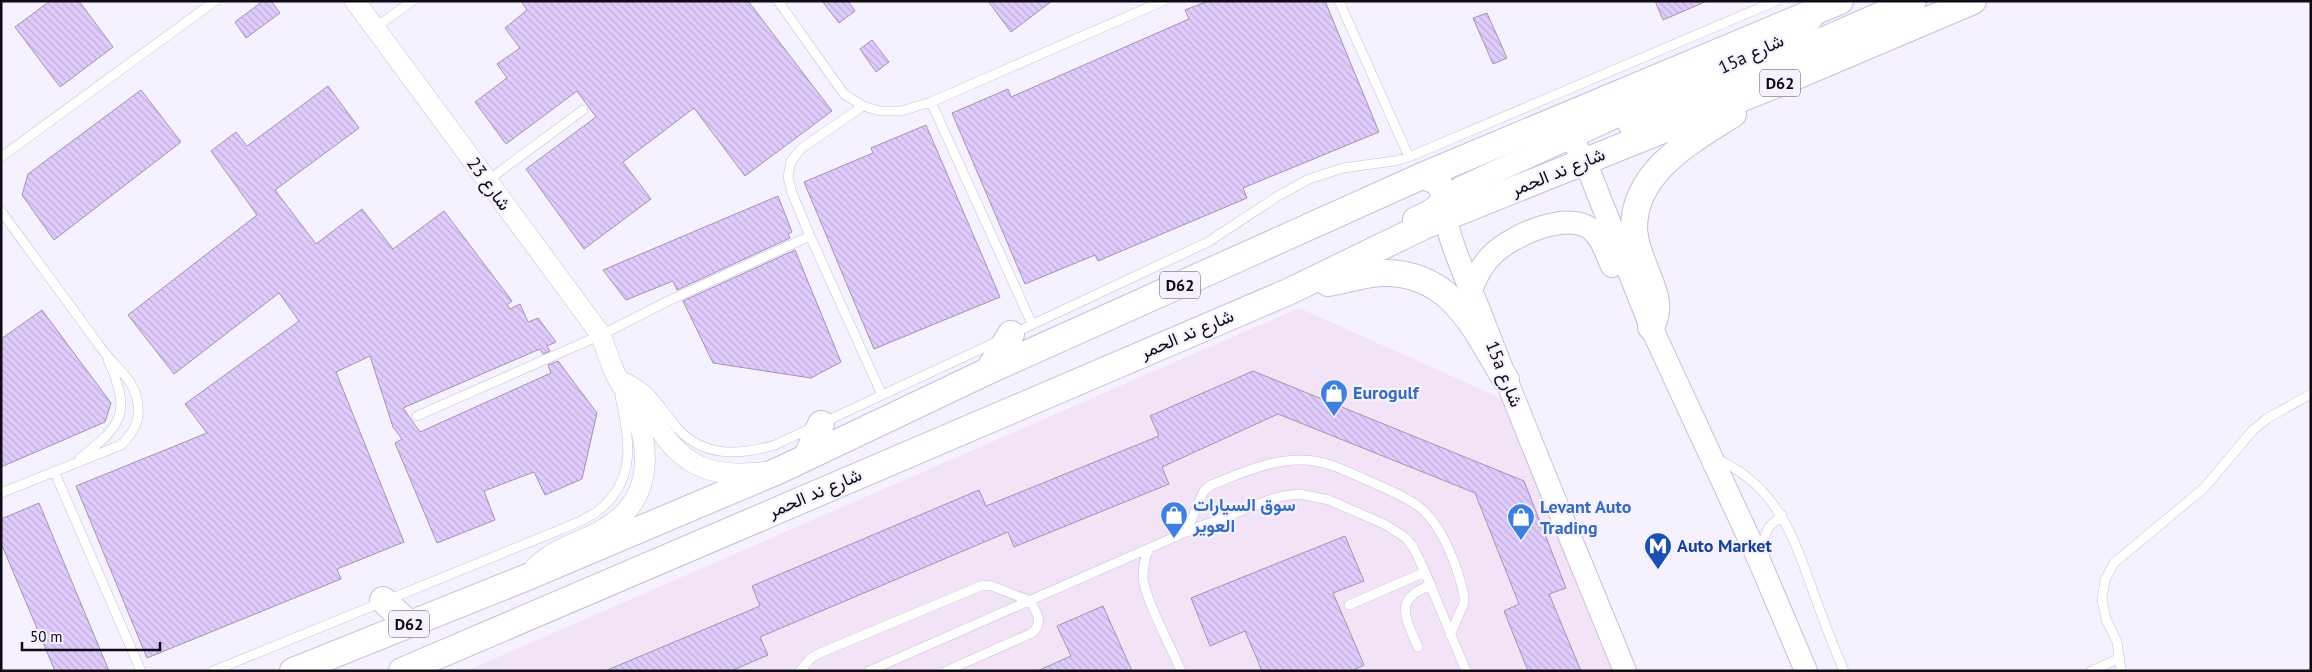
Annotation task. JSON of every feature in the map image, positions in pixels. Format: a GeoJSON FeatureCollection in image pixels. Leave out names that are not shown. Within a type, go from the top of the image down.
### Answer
{"type":"FeatureCollection","features":[{"type":"Feature","properties":{"kind":"main road"},"geometry":{"type":"LineString","coordinates":[[1636,140],[1630,130],[1636,122],[1913,1]]}},
{"type":"Feature","properties":{"kind":"main road","name":"شارع ند الحمر"},"geometry":{"type":"LineString","coordinates":[[402,671],[1288,292],[1446,217],[1780,83],[1973,1]]}},
{"type":"Feature","properties":{"kind":"main road","name":"شارع ند الحمر"},"geometry":{"type":"LineString","coordinates":[[293,671],[525,578],[780,470],[1415,166],[1544,125],[1829,6]]}},
{"type":"Feature","properties":{"kind":"main road","name":"15a شارع"},"geometry":{"type":"LineString","coordinates":[[1625,671],[1471,290],[1446,217],[1447,206],[1453,194],[1462,187],[1777,43],[1829,6]]}},
{"type":"Feature","properties":{"kind":"main road"},"geometry":{"type":"LineString","coordinates":[[1651,327],[1656,318],[1656,298],[1636,244],[1634,229],[1639,200],[1646,187],[1667,159],[1780,83]]}},
{"type":"Feature","properties":{"kind":"main road"},"geometry":{"type":"LineString","coordinates":[[1544,125],[1568,139],[1585,161],[1651,327],[1758,560],[1806,671]]}},
{"type":"Feature","properties":{"kind":"main road"},"geometry":{"type":"LineString","coordinates":[[1159,346],[1180,327],[1210,308],[1434,212],[1442,201],[1441,187],[1437,181],[1415,166]]}},
{"type":"Feature","properties":{"kind":"main road"},"geometry":{"type":"LineString","coordinates":[[1471,290],[1492,254],[1508,242],[1539,228],[1568,222],[1576,223],[1590,228],[1600,239],[1624,290],[1651,327]]}},
{"type":"Feature","properties":{"kind":"main road"},"geometry":{"type":"LineString","coordinates":[[1288,292],[1379,273],[1401,274],[1422,280],[1442,290],[1459,305],[1506,380]]}},
{"type":"Feature","properties":{"kind":"main road"},"geometry":{"type":"LineString","coordinates":[[988,372],[1022,329]]}},
{"type":"Feature","properties":{"kind":"main road"},"geometry":{"type":"LineString","coordinates":[[807,456],[821,424]]}},
{"type":"Feature","properties":{"kind":"main road"},"geometry":{"type":"LineString","coordinates":[[383,600],[410,624]]}},
{"type":"Feature","properties":{"kind":"street","name":"شارع 23"},"geometry":{"type":"LineString","coordinates":[[355,1],[601,335],[614,372],[628,394],[645,442],[646,461],[643,480],[636,497],[625,512],[611,524],[548,554],[525,578]]}},
{"type":"Feature","properties":{"kind":"street","name":"شارع 23"},"geometry":{"type":"LineString","coordinates":[[614,372],[641,400],[675,449],[691,462],[709,470],[728,474],[780,470]]}},
{"type":"Feature","properties":{"kind":"lane"},"geometry":{"type":"LineString","coordinates":[[1,157],[215,1]]}},
{"type":"Feature","properties":{"kind":"lane"},"geometry":{"type":"LineString","coordinates":[[375,28],[412,1]]}},
{"type":"Feature","properties":{"kind":"lane"},"geometry":{"type":"LineString","coordinates":[[778,1],[844,94],[863,106],[880,111],[901,111],[930,102],[1163,1]]}},
{"type":"Feature","properties":{"kind":"lane"},"geometry":{"type":"LineString","coordinates":[[1339,1],[1415,166]]}},
{"type":"Feature","properties":{"kind":"lane"},"geometry":{"type":"LineString","coordinates":[[614,372],[630,378],[656,399],[678,428],[688,437],[716,452],[737,453],[755,451],[774,445],[1208,242],[1278,196],[1309,179],[1343,168],[1394,161],[1415,166],[1776,1]]}},
{"type":"Feature","properties":{"kind":"lane"},"geometry":{"type":"LineString","coordinates":[[930,102],[1022,329]]}},
{"type":"Feature","properties":{"kind":"lane"},"geometry":{"type":"LineString","coordinates":[[863,106],[802,148],[791,161],[788,177],[789,185],[810,236],[882,395]]}},
{"type":"Feature","properties":{"kind":"lane"},"geometry":{"type":"LineString","coordinates":[[487,182],[583,110]]}},
{"type":"Feature","properties":{"kind":"lane"},"geometry":{"type":"LineString","coordinates":[[1,211],[104,352],[124,374],[133,388],[138,403],[138,419],[132,434],[121,445],[1,493]]}},
{"type":"Feature","properties":{"kind":"lane"},"geometry":{"type":"LineString","coordinates":[[417,416],[601,335],[668,300],[810,236]]}},
{"type":"Feature","properties":{"kind":"lane"},"geometry":{"type":"LineString","coordinates":[[74,463],[111,433],[119,418],[122,400],[118,383],[104,352]]}},
{"type":"Feature","properties":{"kind":"lane"},"geometry":{"type":"LineString","coordinates":[[213,671],[383,600],[552,533],[582,520],[604,504],[611,498],[623,477],[629,447],[627,429],[614,372]]}},
{"type":"Feature","properties":{"kind":"lane"},"geometry":{"type":"LineString","coordinates":[[2121,671],[2117,642],[2106,619],[2102,600],[2105,580],[2114,563],[2204,488],[2253,430],[2268,418],[2311,394]]}},
{"type":"Feature","properties":{"kind":"lane"},"geometry":{"type":"LineString","coordinates":[[1710,456],[1744,473],[1771,500],[1782,515],[1794,538],[1844,671]]}},
{"type":"Feature","properties":{"kind":"lane"},"geometry":{"type":"LineString","coordinates":[[1186,532],[1204,491],[1211,485],[1284,461],[1303,460],[1339,467],[1404,497],[1418,506],[1437,526],[1446,544],[1464,596],[1464,603],[1450,635]]}},
{"type":"Feature","properties":{"kind":"lane"},"geometry":{"type":"LineString","coordinates":[[54,471],[141,671]]}},
{"type":"Feature","properties":{"kind":"lane"},"geometry":{"type":"LineString","coordinates":[[869,671],[1186,532],[1283,496],[1314,496],[1329,500],[1397,530],[1413,547],[1466,671]]}},
{"type":"Feature","properties":{"kind":"lane"},"geometry":{"type":"LineString","coordinates":[[1758,560],[1764,537],[1769,527],[1782,515]]}},
{"type":"Feature","properties":{"kind":"lane"},"geometry":{"type":"LineString","coordinates":[[1148,550],[1144,564],[1145,586],[1181,671]]}},
{"type":"Feature","properties":{"kind":"lane"},"geometry":{"type":"LineString","coordinates":[[1349,605],[1425,572]]}},
{"type":"Feature","properties":{"kind":"lane"},"geometry":{"type":"LineString","coordinates":[[800,671],[807,661],[820,653],[983,585],[992,586],[1030,601],[1039,618],[1038,627],[1032,633],[946,671]]}},
{"type":"Feature","properties":{"kind":"lane"},"geometry":{"type":"LineString","coordinates":[[1418,647],[1404,613],[1406,602],[1412,594],[1431,586]]}},
{"type":"Feature","properties":{"kind":"lane"},"geometry":{"type":"LineString","coordinates":[[2092,671],[2120,658]]}},
{"type":"Feature","properties":{"kind":"shaded area","name":"سوق السيارات العوير"},"geometry":{"type":"Polygon","coordinates":[[[1299,308],[1523,408],[1635,671],[466,671],[1299,308]]]}},
{"type":"Feature","properties":{"kind":"building"},"geometry":{"type":"Polygon","coordinates":[[[50,1],[79,1],[113,47],[60,87],[15,27],[50,1]]]}},
{"type":"Feature","properties":{"kind":"building"},"geometry":{"type":"Polygon","coordinates":[[[263,1],[271,1],[280,13],[246,38],[235,22],[263,1]]]}},
{"type":"Feature","properties":{"kind":"building"},"geometry":{"type":"Polygon","coordinates":[[[521,1],[748,1],[832,111],[745,176],[694,108],[623,162],[651,199],[584,249],[526,169],[596,117],[577,91],[506,144],[475,102],[507,78],[497,64],[520,48],[505,28],[527,10],[521,1]]]}},
{"type":"Feature","properties":{"kind":"building"},"geometry":{"type":"Polygon","coordinates":[[[822,1],[848,1],[855,11],[839,23],[822,1]]]}},
{"type":"Feature","properties":{"kind":"building"},"geometry":{"type":"Polygon","coordinates":[[[988,1],[1052,1],[1011,32],[988,1]]]}},
{"type":"Feature","properties":{"kind":"building"},"geometry":{"type":"Polygon","coordinates":[[[1208,1],[1325,1],[1379,132],[1243,188],[1247,198],[1098,261],[1095,255],[1025,284],[952,113],[1008,89],[1011,97],[1189,19],[1185,10],[1208,1]]]}},
{"type":"Feature","properties":{"kind":"building"},"geometry":{"type":"Polygon","coordinates":[[[1655,1],[1707,1],[1663,20],[1655,1]]]}},
{"type":"Feature","properties":{"kind":"building"},"geometry":{"type":"Polygon","coordinates":[[[1487,13],[1507,58],[1493,64],[1473,18],[1487,13]]]}},
{"type":"Feature","properties":{"kind":"building"},"geometry":{"type":"Polygon","coordinates":[[[872,40],[889,62],[876,72],[860,49],[872,40]]]}},
{"type":"Feature","properties":{"kind":"building"},"geometry":{"type":"Polygon","coordinates":[[[328,86],[359,128],[275,190],[316,244],[362,209],[393,249],[444,211],[512,301],[507,305],[510,309],[520,304],[528,322],[538,318],[556,342],[547,346],[550,351],[543,354],[540,349],[403,408],[420,432],[551,373],[548,365],[558,361],[597,413],[582,479],[545,495],[534,472],[484,491],[495,520],[437,543],[395,443],[402,439],[393,427],[370,356],[336,372],[404,542],[337,569],[341,579],[147,658],[76,486],[207,433],[185,404],[299,321],[279,293],[174,374],[128,315],[257,215],[211,151],[236,132],[247,146],[328,86]]]}},
{"type":"Feature","properties":{"kind":"building"},"geometry":{"type":"Polygon","coordinates":[[[141,90],[181,142],[54,240],[22,195],[28,174],[141,90]]]}},
{"type":"Feature","properties":{"kind":"building"},"geometry":{"type":"Polygon","coordinates":[[[926,125],[1000,297],[874,349],[804,182],[873,153],[871,148],[926,125]]]}},
{"type":"Feature","properties":{"kind":"building"},"geometry":{"type":"Polygon","coordinates":[[[778,196],[792,232],[788,234],[790,238],[677,290],[673,281],[626,300],[603,270],[778,196]]]}},
{"type":"Feature","properties":{"kind":"building"},"geometry":{"type":"Polygon","coordinates":[[[795,250],[841,362],[811,378],[713,363],[683,301],[795,250]]]}},
{"type":"Feature","properties":{"kind":"building"},"geometry":{"type":"Polygon","coordinates":[[[42,310],[111,403],[105,422],[1,467],[1,339],[42,310]]]}},
{"type":"Feature","properties":{"kind":"building"},"geometry":{"type":"Polygon","coordinates":[[[1253,371],[1524,481],[1566,588],[1549,594],[1581,671],[1528,671],[1504,611],[1519,604],[1475,493],[1278,414],[1162,467],[1169,484],[1014,547],[1008,532],[760,637],[768,655],[731,671],[605,671],[760,606],[752,586],[979,490],[986,506],[1159,436],[1150,416],[1253,371]]]}},
{"type":"Feature","properties":{"kind":"building"},"geometry":{"type":"Polygon","coordinates":[[[39,503],[109,671],[55,671],[1,543],[1,519],[39,503]]]}},
{"type":"Feature","properties":{"kind":"building"},"geometry":{"type":"Polygon","coordinates":[[[1345,536],[1364,581],[1333,593],[1364,665],[1352,671],[1262,671],[1245,631],[1210,646],[1191,598],[1345,536]]]}},
{"type":"Feature","properties":{"kind":"building"},"geometry":{"type":"Polygon","coordinates":[[[1103,606],[1132,671],[1037,671],[1071,656],[1057,626],[1103,606]]]}},
{"type":"Feature","properties":{"kind":"place","name":"Eurogulf"},"geometry":{"type":"Point","coordinates":[1334,417]}},
{"type":"Feature","properties":{"kind":"place","name":"سوق السيارات العوير"},"geometry":{"type":"Point","coordinates":[1174,539]}},
{"type":"Feature","properties":{"kind":"place","name":"Levant Auto Trading"},"geometry":{"type":"Point","coordinates":[1521,541]}},
{"type":"Feature","properties":{"kind":"place","name":"Auto Market"},"geometry":{"type":"Point","coordinates":[1658,570]}}]}
